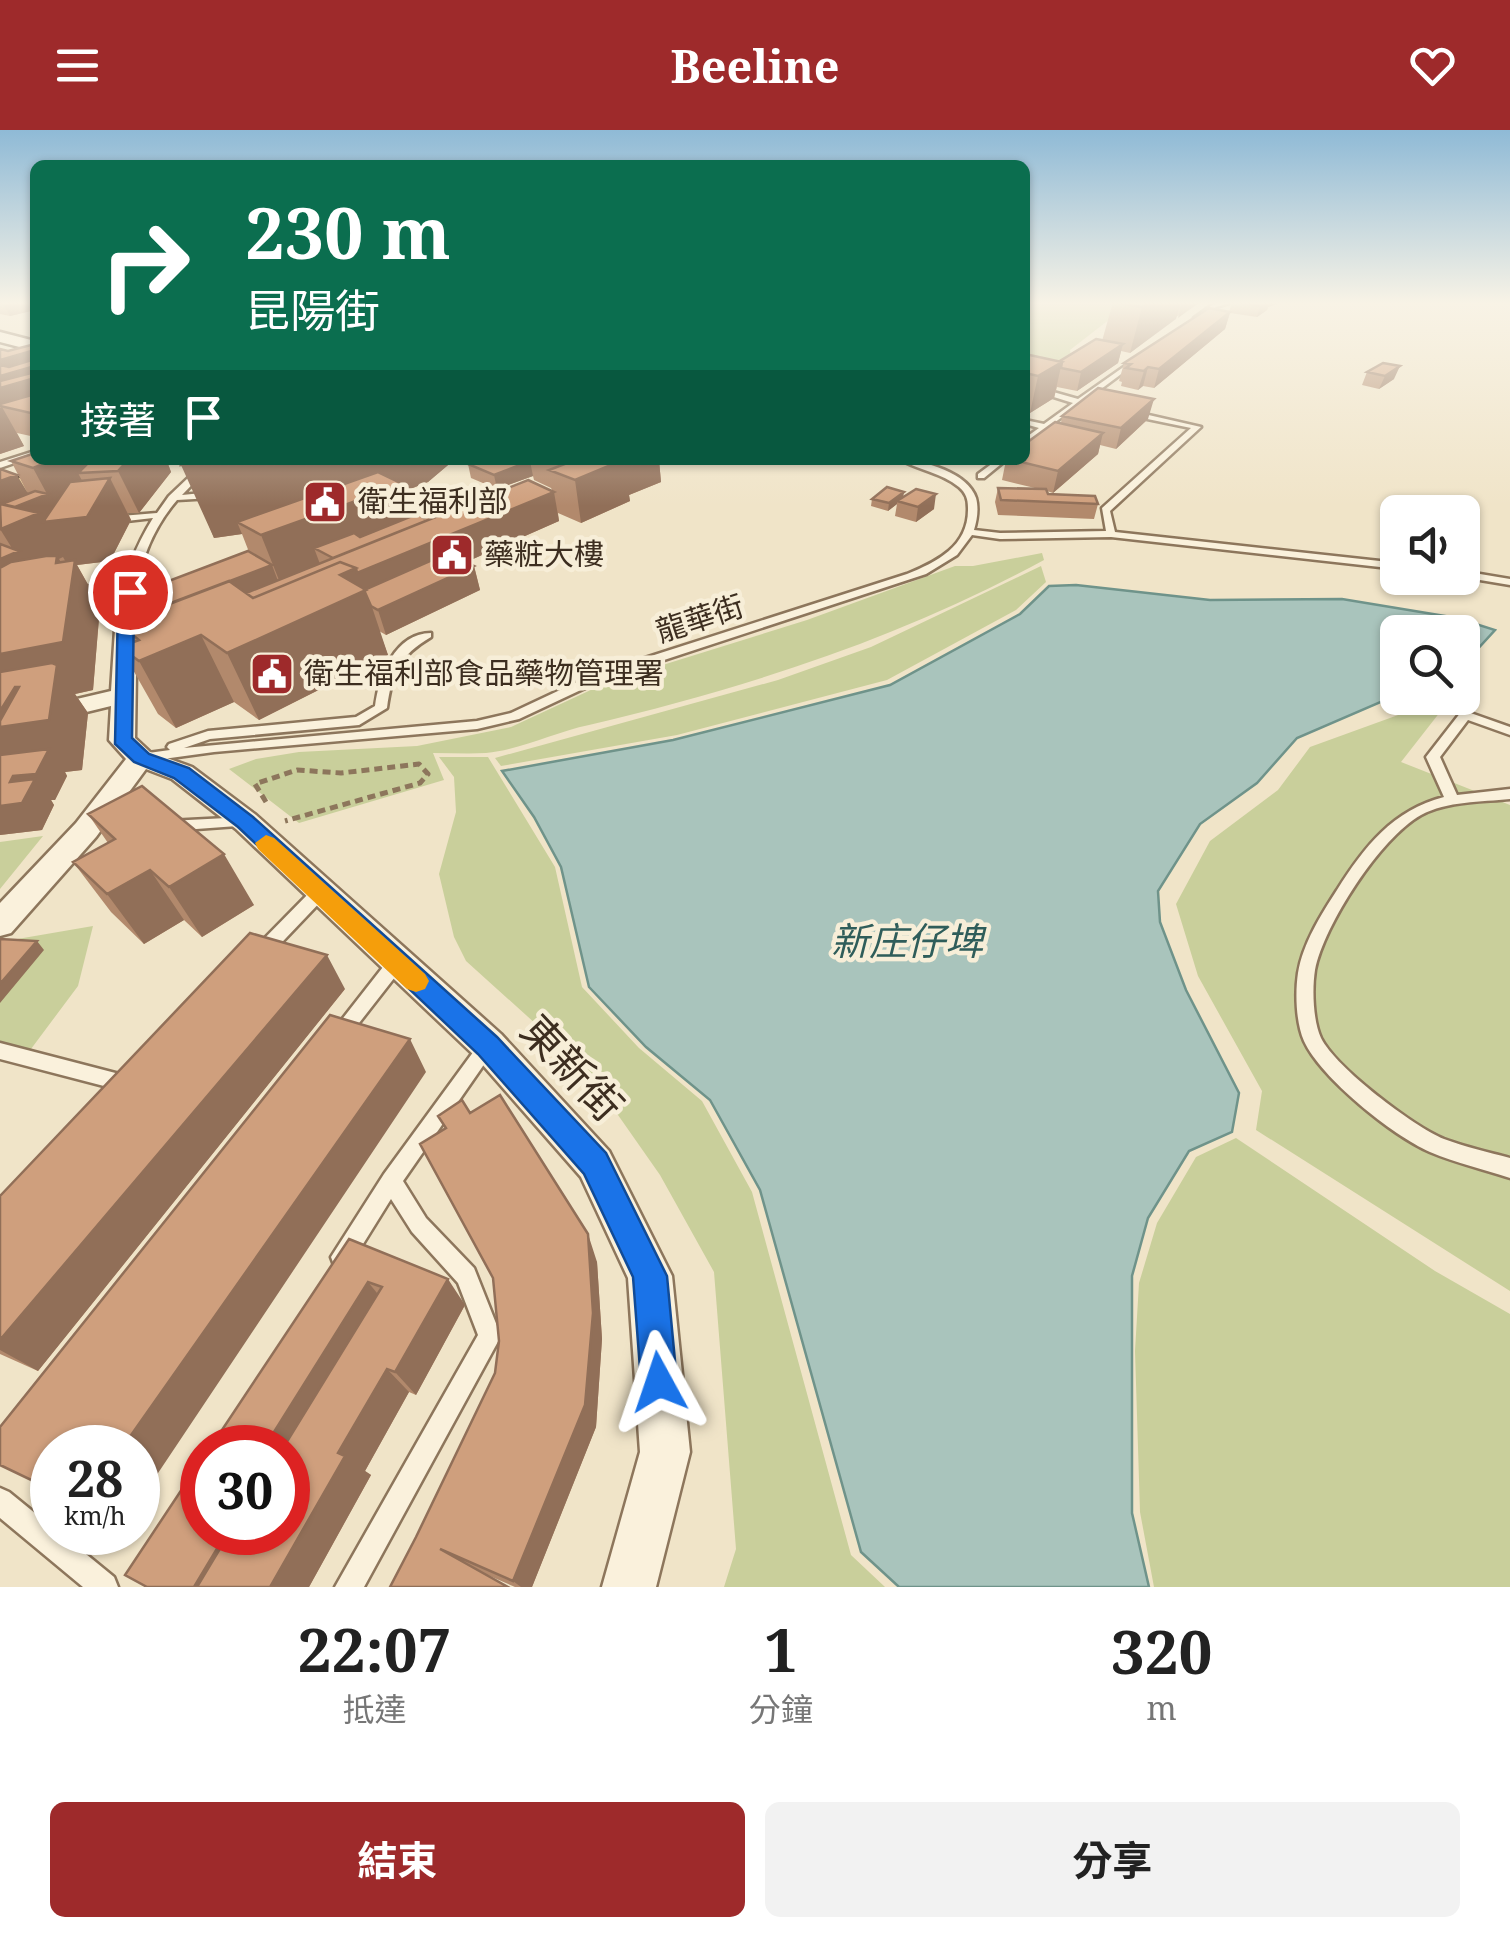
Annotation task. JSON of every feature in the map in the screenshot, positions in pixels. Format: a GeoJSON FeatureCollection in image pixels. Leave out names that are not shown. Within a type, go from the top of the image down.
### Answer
{"type":"FeatureCollection","features":[{"type":"Feature","properties":{"kind":"main road"},"geometry":{"type":"LineString","coordinates":[[6,500],[82,465]]}},
{"type":"Feature","properties":{"kind":"main road"},"geometry":{"type":"LineString","coordinates":[[6,500],[102,465]]}},
{"type":"Feature","properties":{"kind":"street"},"geometry":{"type":"LineString","coordinates":[[0,924],[94,830],[142,758],[122,740],[130,592],[80,592],[6,582]]}},
{"type":"Feature","properties":{"kind":"street"},"geometry":{"type":"LineString","coordinates":[[2,720],[122,696]]}},
{"type":"Feature","properties":{"kind":"street","name":"東新街"},"geometry":{"type":"LineString","coordinates":[[142,758],[182,773],[262,824],[320,892],[488,1046],[595,1164],[650,1276],[664,1452],[629,1587]]}},
{"type":"Feature","properties":{"kind":"lane"},"geometry":{"type":"LineString","coordinates":[[1030,438],[1123,370]]}},
{"type":"Feature","properties":{"kind":"lane"},"geometry":{"type":"LineString","coordinates":[[1030,387],[1198,427],[1105,510],[1111,534]]}},
{"type":"Feature","properties":{"kind":"lane"},"geometry":{"type":"LineString","coordinates":[[1030,423],[1046,427]]}},
{"type":"Feature","properties":{"kind":"lane"},"geometry":{"type":"LineString","coordinates":[[0,466],[30,455]]}},
{"type":"Feature","properties":{"kind":"lane"},"geometry":{"type":"LineString","coordinates":[[130,592],[132,575],[156,515],[207,465]]}},
{"type":"Feature","properties":{"kind":"lane"},"geometry":{"type":"LineString","coordinates":[[918,465],[948,477],[969,492],[974,508],[970,532],[1000,536],[1111,534],[1380,564]]}},
{"type":"Feature","properties":{"kind":"lane"},"geometry":{"type":"LineString","coordinates":[[981,476],[995,465]]}},
{"type":"Feature","properties":{"kind":"lane"},"geometry":{"type":"LineString","coordinates":[[172,498],[230,494]]}},
{"type":"Feature","properties":{"kind":"lane"},"geometry":{"type":"LineString","coordinates":[[98,521],[156,515]]}},
{"type":"Feature","properties":{"kind":"lane","name":"龍華街"},"geometry":{"type":"LineString","coordinates":[[142,758],[477,725],[515,716],[596,678],[946,562],[970,532]]}},
{"type":"Feature","properties":{"kind":"lane"},"geometry":{"type":"LineString","coordinates":[[1480,577],[1510,582]]}},
{"type":"Feature","properties":{"kind":"lane"},"geometry":{"type":"LineString","coordinates":[[142,758],[208,734],[359,720],[380,708],[385,674],[408,645],[428,635]]}},
{"type":"Feature","properties":{"kind":"lane"},"geometry":{"type":"LineString","coordinates":[[1452,800],[1434,757],[1465,715],[1510,731]]}},
{"type":"Feature","properties":{"kind":"lane"},"geometry":{"type":"LineString","coordinates":[[1510,794],[1452,800],[1409,814],[1383,840],[1337,906],[1306,971],[1310,1037],[1356,1090],[1431,1143],[1510,1168]]}},
{"type":"Feature","properties":{"kind":"lane"},"geometry":{"type":"LineString","coordinates":[[157,826],[262,824]]}},
{"type":"Feature","properties":{"kind":"lane"},"geometry":{"type":"LineString","coordinates":[[243,972],[320,892]]}},
{"type":"Feature","properties":{"kind":"lane"},"geometry":{"type":"LineString","coordinates":[[324,1055],[396,963]]}},
{"type":"Feature","properties":{"kind":"lane"},"geometry":{"type":"LineString","coordinates":[[329,1277],[390,1180],[488,1046]]}},
{"type":"Feature","properties":{"kind":"lane"},"geometry":{"type":"LineString","coordinates":[[0,1051],[135,1086]]}},
{"type":"Feature","properties":{"kind":"lane"},"geometry":{"type":"LineString","coordinates":[[349,1587],[490,1336],[466,1276],[419,1225],[390,1180]]}},
{"type":"Feature","properties":{"kind":"lane"},"geometry":{"type":"LineString","coordinates":[[0,1501],[104,1587]]}},
{"type":"Feature","properties":{"kind":"path"},"geometry":{"type":"LineString","coordinates":[[419,764],[428,774],[420,783],[262,824],[263,799],[255,784],[298,770],[341,773],[419,764]]}},
{"type":"Feature","properties":{"kind":"green space"},"geometry":{"type":"Polygon","coordinates":[[[1042,553],[1044,560],[990,588],[822,658],[706,695],[512,748],[486,753],[433,753],[444,780],[299,823],[229,769],[256,759],[299,752],[417,746],[511,727],[608,682],[807,620],[955,566],[1042,553]]]}},
{"type":"Feature","properties":{"kind":"green space"},"geometry":{"type":"Polygon","coordinates":[[[1041,566],[1046,582],[1016,610],[887,680],[677,735],[501,766],[495,758],[778,680],[871,647],[1041,566]]]}},
{"type":"Feature","properties":{"kind":"green space"},"geometry":{"type":"Polygon","coordinates":[[[1398,715],[1438,715],[1401,762],[1510,805],[1510,1291],[1256,1130],[1262,1091],[1198,976],[1176,904],[1210,841],[1278,790],[1310,747],[1398,715]]]}},
{"type":"Feature","properties":{"kind":"green space"},"geometry":{"type":"Polygon","coordinates":[[[439,757],[488,757],[555,867],[582,987],[639,1048],[702,1101],[752,1192],[851,1555],[885,1587],[724,1587],[736,1549],[714,1272],[660,1175],[597,1085],[466,961],[454,937],[439,874],[456,812],[454,777],[439,757]]]}},
{"type":"Feature","properties":{"kind":"green space"},"geometry":{"type":"Polygon","coordinates":[[[43,836],[0,889],[0,842],[43,836]]]}},
{"type":"Feature","properties":{"kind":"green space"},"geometry":{"type":"Polygon","coordinates":[[[93,926],[78,986],[28,1053],[0,1044],[0,942],[93,926]]]}},
{"type":"Feature","properties":{"kind":"green space"},"geometry":{"type":"Polygon","coordinates":[[[1236,1138],[1435,1271],[1510,1314],[1510,1587],[1154,1587],[1140,1512],[1135,1351],[1139,1283],[1157,1223],[1196,1157],[1236,1138]]]}},
{"type":"Feature","properties":{"kind":"water","name":"新庄仔埤"},"geometry":{"type":"Polygon","coordinates":[[[1076,585],[1210,600],[1342,599],[1439,615],[1380,615],[1380,702],[1297,738],[1257,783],[1200,824],[1158,891],[1160,922],[1186,990],[1239,1093],[1232,1132],[1189,1151],[1148,1218],[1132,1276],[1132,1513],[1149,1587],[899,1587],[861,1552],[760,1190],[710,1100],[646,1047],[589,987],[561,867],[534,817],[502,771],[673,740],[890,685],[1020,614],[1049,586],[1076,585]]]}},
{"type":"Feature","properties":{"kind":"water","name":"新庄仔埤"},"geometry":{"type":"Polygon","coordinates":[[[1480,625],[1495,630],[1480,646],[1480,625]]]}},
{"type":"Feature","properties":{"kind":"building"},"geometry":{"type":"Polygon","coordinates":[[[0,370],[21,370],[0,376],[0,370]]]}},
{"type":"Feature","properties":{"kind":"building"},"geometry":{"type":"Polygon","coordinates":[[[1030,370],[1048,370],[1038,376],[1030,374],[1030,370]]]}},
{"type":"Feature","properties":{"kind":"building"},"geometry":{"type":"Polygon","coordinates":[[[1371,370],[1394,370],[1385,376],[1367,372],[1371,370]]]}},
{"type":"Feature","properties":{"kind":"building"},"geometry":{"type":"Polygon","coordinates":[[[30,373],[30,379],[0,388],[0,381],[30,373]]]}},
{"type":"Feature","properties":{"kind":"building"},"geometry":{"type":"Polygon","coordinates":[[[1098,388],[1154,399],[1121,428],[1062,416],[1098,388]]]}},
{"type":"Feature","properties":{"kind":"building"},"geometry":{"type":"Polygon","coordinates":[[[30,395],[30,413],[0,406],[30,395]]]}},
{"type":"Feature","properties":{"kind":"building"},"geometry":{"type":"Polygon","coordinates":[[[1055,422],[1103,433],[1058,471],[1030,464],[1030,440],[1055,422]]]}},
{"type":"Feature","properties":{"kind":"building"},"geometry":{"type":"Polygon","coordinates":[[[30,455],[30,465],[41,465],[33,468],[11,461],[30,455]]]}},
{"type":"Feature","properties":{"kind":"building"},"geometry":{"type":"Polygon","coordinates":[[[86,465],[123,465],[118,471],[78,473],[86,465]]]}},
{"type":"Feature","properties":{"kind":"building"},"geometry":{"type":"Polygon","coordinates":[[[470,465],[520,465],[494,475],[470,465]]]}},
{"type":"Feature","properties":{"kind":"building"},"geometry":{"type":"Polygon","coordinates":[[[562,465],[611,465],[575,480],[549,470],[562,465]]]}},
{"type":"Feature","properties":{"kind":"building"},"geometry":{"type":"Polygon","coordinates":[[[0,469],[17,475],[0,481],[0,469]]]}},
{"type":"Feature","properties":{"kind":"building"},"geometry":{"type":"Polygon","coordinates":[[[378,472],[403,484],[261,535],[237,522],[378,472]]]}},
{"type":"Feature","properties":{"kind":"building"},"geometry":{"type":"Polygon","coordinates":[[[110,478],[87,517],[43,522],[70,482],[110,478]]]}},
{"type":"Feature","properties":{"kind":"building"},"geometry":{"type":"Polygon","coordinates":[[[528,480],[554,492],[357,573],[356,568],[340,562],[253,598],[246,593],[528,480]]]}},
{"type":"Feature","properties":{"kind":"building"},"geometry":{"type":"Polygon","coordinates":[[[887,487],[904,492],[889,503],[872,499],[887,487]]]}},
{"type":"Feature","properties":{"kind":"building"},"geometry":{"type":"Polygon","coordinates":[[[998,488],[1095,496],[1098,504],[1001,500],[998,488]]]}},
{"type":"Feature","properties":{"kind":"building"},"geometry":{"type":"Polygon","coordinates":[[[916,489],[936,494],[918,507],[897,501],[916,489]]]}},
{"type":"Feature","properties":{"kind":"building"},"geometry":{"type":"Polygon","coordinates":[[[35,491],[48,494],[15,507],[2,504],[35,491]]]}},
{"type":"Feature","properties":{"kind":"building"},"geometry":{"type":"Polygon","coordinates":[[[464,502],[468,504],[333,558],[314,548],[354,533],[360,537],[417,514],[424,518],[464,502]]]}},
{"type":"Feature","properties":{"kind":"building"},"geometry":{"type":"Polygon","coordinates":[[[0,504],[39,513],[1,529],[0,504]]]}},
{"type":"Feature","properties":{"kind":"building"},"geometry":{"type":"Polygon","coordinates":[[[0,544],[19,551],[0,559],[0,544]]]}},
{"type":"Feature","properties":{"kind":"building"},"geometry":{"type":"Polygon","coordinates":[[[248,551],[272,565],[172,603],[150,588],[248,551]]]}},
{"type":"Feature","properties":{"kind":"building"},"geometry":{"type":"Polygon","coordinates":[[[448,553],[474,566],[378,610],[371,606],[364,590],[448,553]]]}},
{"type":"Feature","properties":{"kind":"building"},"geometry":{"type":"Polygon","coordinates":[[[57,556],[56,563],[75,560],[63,642],[0,654],[0,568],[11,562],[57,556]]]}},
{"type":"Feature","properties":{"kind":"building"},"geometry":{"type":"Polygon","coordinates":[[[340,562],[356,568],[340,575],[366,590],[227,653],[201,635],[139,661],[120,647],[139,640],[118,623],[229,581],[253,598],[340,562]]]}},
{"type":"Feature","properties":{"kind":"building"},"geometry":{"type":"Polygon","coordinates":[[[57,665],[49,720],[0,727],[19,687],[15,687],[0,711],[0,672],[57,665]]]}},
{"type":"Feature","properties":{"kind":"building"},"geometry":{"type":"Polygon","coordinates":[[[49,749],[36,774],[13,776],[10,782],[35,779],[22,803],[0,806],[0,755],[49,749]]]}},
{"type":"Feature","properties":{"kind":"building"},"geometry":{"type":"Polygon","coordinates":[[[142,786],[224,854],[169,887],[150,870],[107,894],[73,862],[115,839],[88,814],[142,786]]]}},
{"type":"Feature","properties":{"kind":"building"},"geometry":{"type":"Polygon","coordinates":[[[250,933],[327,955],[0,1340],[0,1196],[250,933]]]}},
{"type":"Feature","properties":{"kind":"building"},"geometry":{"type":"Polygon","coordinates":[[[0,939],[37,941],[0,984],[0,939]]]}},
{"type":"Feature","properties":{"kind":"building"},"geometry":{"type":"Polygon","coordinates":[[[330,1015],[410,1039],[138,1425],[30,1425],[30,1479],[0,1465],[0,1427],[330,1015]]]}},
{"type":"Feature","properties":{"kind":"building"},"geometry":{"type":"Polygon","coordinates":[[[500,1095],[588,1234],[593,1313],[585,1405],[513,1581],[440,1549],[508,1587],[390,1587],[495,1373],[499,1341],[493,1278],[420,1144],[446,1128],[438,1116],[462,1100],[470,1113],[500,1095]]]}},
{"type":"Feature","properties":{"kind":"building"},"geometry":{"type":"Polygon","coordinates":[[[349,1239],[448,1279],[395,1372],[387,1369],[338,1453],[345,1456],[310,1517],[310,1425],[297,1425],[382,1287],[368,1282],[278,1425],[225,1425],[349,1239]]]}},
{"type":"Feature","properties":{"kind":"building"},"geometry":{"type":"Polygon","coordinates":[[[180,1492],[180,1555],[213,1555],[194,1587],[147,1587],[125,1575],[138,1555],[160,1555],[160,1522],[180,1492]]]}},
{"type":"Feature","properties":{"kind":"building"},"geometry":{"type":"Polygon","coordinates":[[[216,1555],[288,1555],[270,1587],[197,1587],[216,1555]]]}},
{"type":"Feature","properties":{"kind":"slow traffic"},"geometry":{"type":"LineString","coordinates":[[266,843],[416,981]]}},
{"type":"Feature","properties":{"kind":"place","name":"衛生福利部"},"geometry":{"type":"Point","coordinates":[325,502]}},
{"type":"Feature","properties":{"kind":"place","name":"藥粧大樓"},"geometry":{"type":"Point","coordinates":[452,555]}},
{"type":"Feature","properties":{"kind":"place","name":"衛生福利部食品藥物管理署"},"geometry":{"type":"Point","coordinates":[272,674]}},
{"type":"Feature","properties":{"kind":"route"},"geometry":{"type":"LineString","coordinates":[[130,592],[126,605],[122,740],[142,758],[182,773],[246,822],[488,1046],[595,1164],[650,1276],[659,1382]]}}]}
